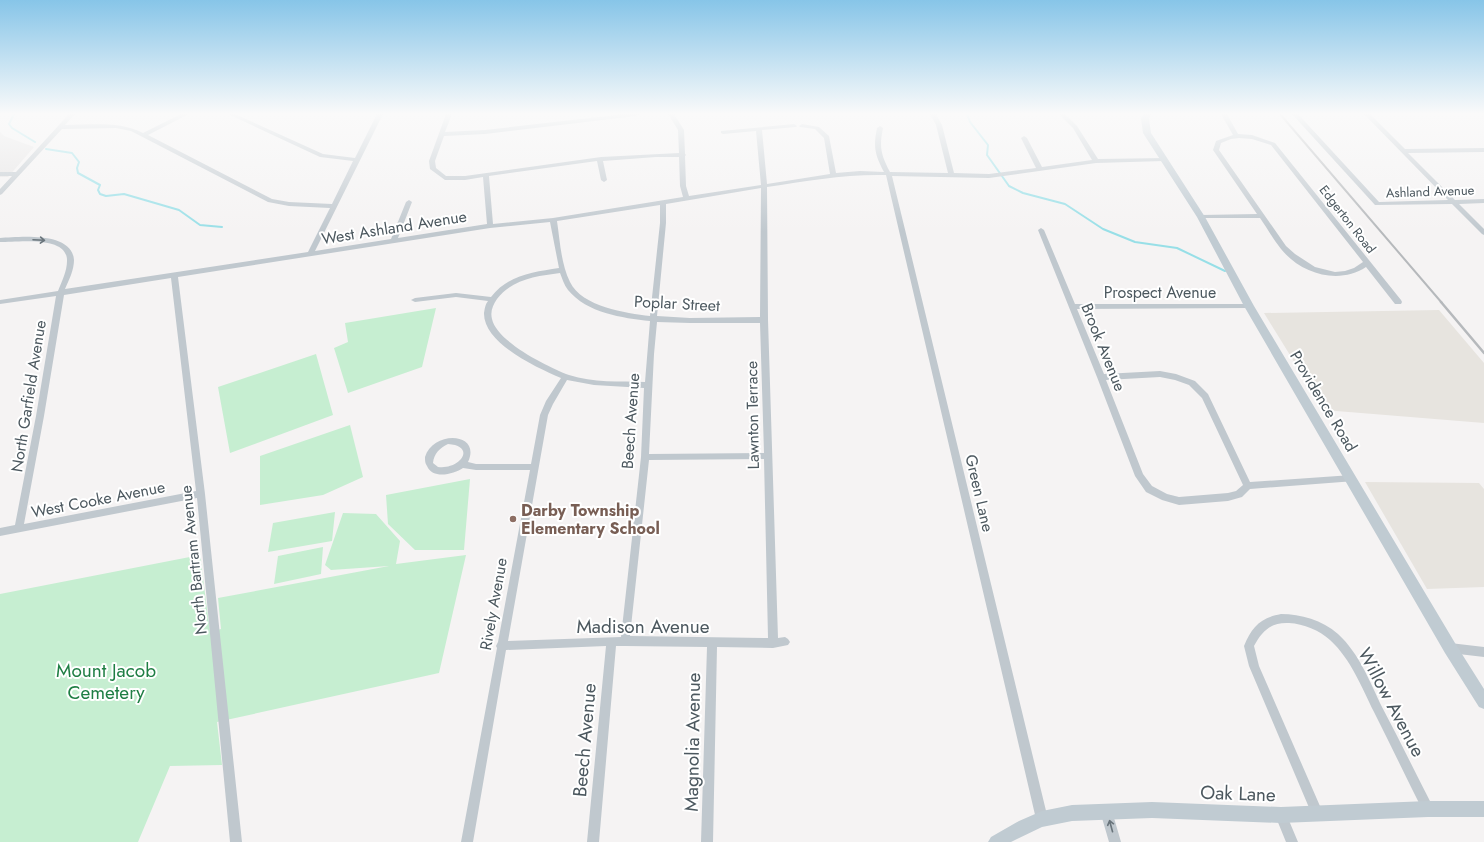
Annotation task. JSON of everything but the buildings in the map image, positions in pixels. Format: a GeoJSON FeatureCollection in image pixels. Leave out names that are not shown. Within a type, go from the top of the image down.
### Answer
{"type":"FeatureCollection","features":[{"type":"Feature","properties":{"kind":"street"},"geometry":{"type":"LineString","coordinates":[[0,192],[36,153]]}},
{"type":"Feature","properties":{"kind":"street"},"geometry":{"type":"LineString","coordinates":[[179,153],[270,201],[281,204],[334,206]]}},
{"type":"Feature","properties":{"kind":"street"},"geometry":{"type":"LineString","coordinates":[[314,153],[326,157],[356,160]]}},
{"type":"Feature","properties":{"kind":"street"},"geometry":{"type":"LineString","coordinates":[[310,254],[359,153]]}},
{"type":"Feature","properties":{"kind":"street"},"geometry":{"type":"LineString","coordinates":[[435,153],[432,161],[433,169],[439,175],[457,179],[600,160],[657,155],[683,155],[683,186],[686,198]]}},
{"type":"Feature","properties":{"kind":"street","name":"Lawnton Terrace"},"geometry":{"type":"LineString","coordinates":[[761,153],[764,186],[764,320],[773,643]]}},
{"type":"Feature","properties":{"kind":"street"},"geometry":{"type":"LineString","coordinates":[[830,153],[833,175],[860,173],[952,176],[1001,175],[1096,161],[1164,159]]}},
{"type":"Feature","properties":{"kind":"street","name":"Green Lane"},"geometry":{"type":"LineString","coordinates":[[877,153],[888,174],[1042,819]]}},
{"type":"Feature","properties":{"kind":"street"},"geometry":{"type":"LineString","coordinates":[[946,153],[952,176]]}},
{"type":"Feature","properties":{"kind":"street"},"geometry":{"type":"LineString","coordinates":[[1032,153],[1040,169]]}},
{"type":"Feature","properties":{"kind":"street"},"geometry":{"type":"LineString","coordinates":[[1091,153],[1096,161]]}},
{"type":"Feature","properties":{"kind":"street","name":"Providence Road"},"geometry":{"type":"LineString","coordinates":[[1160,153],[1201,217],[1249,306],[1450,648],[1484,702]]}},
{"type":"Feature","properties":{"kind":"street"},"geometry":{"type":"LineString","coordinates":[[1218,153],[1284,248],[1293,257],[1320,271],[1336,275],[1348,274],[1359,270],[1367,263]]}},
{"type":"Feature","properties":{"kind":"street","name":"Edgerton Road"},"geometry":{"type":"LineString","coordinates":[[1281,153],[1398,302]]}},
{"type":"Feature","properties":{"kind":"street","name":"Ashland Avenue"},"geometry":{"type":"LineString","coordinates":[[1331,153],[1377,204],[1484,201]]}},
{"type":"Feature","properties":{"kind":"street"},"geometry":{"type":"LineString","coordinates":[[1406,153],[1484,233]]}},
{"type":"Feature","properties":{"kind":"street"},"geometry":{"type":"LineString","coordinates":[[600,160],[604,180]]}},
{"type":"Feature","properties":{"kind":"street"},"geometry":{"type":"LineString","coordinates":[[0,174],[17,174]]}},
{"type":"Feature","properties":{"kind":"street"},"geometry":{"type":"LineString","coordinates":[[486,175],[490,226]]}},
{"type":"Feature","properties":{"kind":"street","name":"West Ashland Avenue"},"geometry":{"type":"LineString","coordinates":[[0,302],[490,226],[553,220],[833,175]]}},
{"type":"Feature","properties":{"kind":"street"},"geometry":{"type":"LineString","coordinates":[[394,241],[409,202]]}},
{"type":"Feature","properties":{"kind":"street","name":"Beech Avenue"},"geometry":{"type":"LineString","coordinates":[[625,642],[645,457],[653,319],[663,223],[663,202]]}},
{"type":"Feature","properties":{"kind":"street"},"geometry":{"type":"LineString","coordinates":[[1201,217],[1262,216]]}},
{"type":"Feature","properties":{"kind":"street","name":"Poplar Street"},"geometry":{"type":"LineString","coordinates":[[553,220],[563,270],[570,288],[588,303],[615,313],[653,319],[764,320]]}},
{"type":"Feature","properties":{"kind":"street","name":"Brook Avenue"},"geometry":{"type":"LineString","coordinates":[[1041,230],[1101,377],[1139,476],[1149,489],[1165,497],[1179,501],[1228,497],[1239,494],[1248,486]]}},
{"type":"Feature","properties":{"kind":"street","name":"North Garfield Avenue"},"geometry":{"type":"LineString","coordinates":[[0,240],[42,240],[56,243],[67,250],[70,254],[71,265],[59,292],[41,417],[19,529]]}},
{"type":"Feature","properties":{"kind":"street"},"geometry":{"type":"LineString","coordinates":[[563,270],[526,276],[508,284],[490,299],[486,308],[486,316],[492,328],[513,350],[534,363],[565,377],[604,383],[649,385]]}},
{"type":"Feature","properties":{"kind":"street","name":"North Bartram Avenue"},"geometry":{"type":"LineString","coordinates":[[174,276],[201,494],[236,842]]}},
{"type":"Feature","properties":{"kind":"street"},"geometry":{"type":"LineString","coordinates":[[416,300],[456,295],[490,299]]}},
{"type":"Feature","properties":{"kind":"street","name":"Prospect Avenue"},"geometry":{"type":"LineString","coordinates":[[1072,306],[1249,306]]}},
{"type":"Feature","properties":{"kind":"street"},"geometry":{"type":"LineString","coordinates":[[1101,377],[1160,374],[1176,377],[1192,383],[1205,396],[1248,486],[1352,479]]}},
{"type":"Feature","properties":{"kind":"street","name":"Rively Avenue"},"geometry":{"type":"LineString","coordinates":[[467,842],[501,646],[544,415],[554,394],[565,377]]}},
{"type":"Feature","properties":{"kind":"street"},"geometry":{"type":"LineString","coordinates":[[462,464],[468,451],[463,443],[458,441],[448,441],[437,445],[429,456],[431,466],[442,471],[452,470],[462,464],[476,467],[534,467]]}},
{"type":"Feature","properties":{"kind":"street"},"geometry":{"type":"LineString","coordinates":[[645,457],[767,456]]}},
{"type":"Feature","properties":{"kind":"street","name":"West Cooke Avenue"},"geometry":{"type":"LineString","coordinates":[[0,532],[201,494]]}},
{"type":"Feature","properties":{"kind":"street","name":"Willow Avenue"},"geometry":{"type":"LineString","coordinates":[[1317,814],[1254,666],[1249,646],[1259,628],[1277,619],[1302,621],[1325,630],[1345,649],[1358,669],[1428,809]]}},
{"type":"Feature","properties":{"kind":"street","name":"Beech Avenue"},"geometry":{"type":"LineString","coordinates":[[593,842],[611,642]]}},
{"type":"Feature","properties":{"kind":"street","name":"Madison Avenue"},"geometry":{"type":"LineString","coordinates":[[501,646],[611,642],[785,642]]}},
{"type":"Feature","properties":{"kind":"street","name":"Magnolia Avenue"},"geometry":{"type":"LineString","coordinates":[[707,842],[712,642]]}},
{"type":"Feature","properties":{"kind":"street"},"geometry":{"type":"LineString","coordinates":[[1450,648],[1484,652]]}},
{"type":"Feature","properties":{"kind":"street","name":"Oak Lane"},"geometry":{"type":"LineString","coordinates":[[996,842],[1024,826],[1042,819],[1072,813],[1152,810],[1281,815],[1428,809],[1484,809]]}},
{"type":"Feature","properties":{"kind":"street"},"geometry":{"type":"LineString","coordinates":[[1106,811],[1115,842]]}},
{"type":"Feature","properties":{"kind":"street"},"geometry":{"type":"LineString","coordinates":[[1281,815],[1292,842]]}},
{"type":"Feature","properties":{"kind":"shaded area"},"geometry":{"type":"Polygon","coordinates":[[[0,153],[29,153],[8,177],[0,177],[0,153]]]}},
{"type":"Feature","properties":{"kind":"shaded area"},"geometry":{"type":"Polygon","coordinates":[[[1439,310],[1484,363],[1484,423],[1324,410],[1264,313],[1439,310]]]}},
{"type":"Feature","properties":{"kind":"shaded area"},"geometry":{"type":"Polygon","coordinates":[[[1365,482],[1479,483],[1484,489],[1484,587],[1427,589],[1365,482]]]}},
{"type":"Feature","properties":{"kind":"green space"},"geometry":{"type":"Polygon","coordinates":[[[436,308],[422,367],[348,393],[334,348],[348,342],[345,323],[436,308]]]}},
{"type":"Feature","properties":{"kind":"green space"},"geometry":{"type":"Polygon","coordinates":[[[316,354],[333,415],[230,453],[218,387],[316,354]]]}},
{"type":"Feature","properties":{"kind":"green space"},"geometry":{"type":"Polygon","coordinates":[[[350,425],[363,477],[323,495],[260,505],[260,456],[350,425]]]}},
{"type":"Feature","properties":{"kind":"green space"},"geometry":{"type":"Polygon","coordinates":[[[470,479],[464,550],[415,550],[388,524],[386,495],[470,479]]]}},
{"type":"Feature","properties":{"kind":"green space"},"geometry":{"type":"Polygon","coordinates":[[[335,512],[332,541],[268,552],[273,523],[335,512]]]}},
{"type":"Feature","properties":{"kind":"green space","name":"Mount Jacob Cemetery"},"geometry":{"type":"Polygon","coordinates":[[[343,513],[376,514],[400,541],[396,564],[466,555],[439,673],[217,722],[222,765],[170,766],[138,842],[0,842],[0,594],[200,555],[210,632],[221,629],[218,598],[389,566],[331,570],[325,565],[343,513]]]}},
{"type":"Feature","properties":{"kind":"green space"},"geometry":{"type":"Polygon","coordinates":[[[323,547],[321,574],[274,584],[278,556],[323,547]]]}},
{"type":"Feature","properties":{"kind":"waterway"},"geometry":{"type":"LineString","coordinates":[[72,153],[79,162],[77,168],[78,173],[100,185],[98,190],[100,194],[106,196],[124,194],[179,210],[200,225],[222,227]]}},
{"type":"Feature","properties":{"kind":"waterway"},"geometry":{"type":"LineString","coordinates":[[987,153],[1009,186],[1023,193],[1065,204],[1103,229],[1135,242],[1177,248],[1225,271]]}},
{"type":"Feature","properties":{"kind":"railway"},"geometry":{"type":"LineString","coordinates":[[1314,153],[1442,303]]}},
{"type":"Feature","properties":{"kind":"railway"},"geometry":{"type":"LineString","coordinates":[[1441,302],[1484,353]]}},
{"type":"Feature","properties":{"kind":"place","name":"Darby Township Elementary School"},"geometry":{"type":"Point","coordinates":[513,519]}}]}
